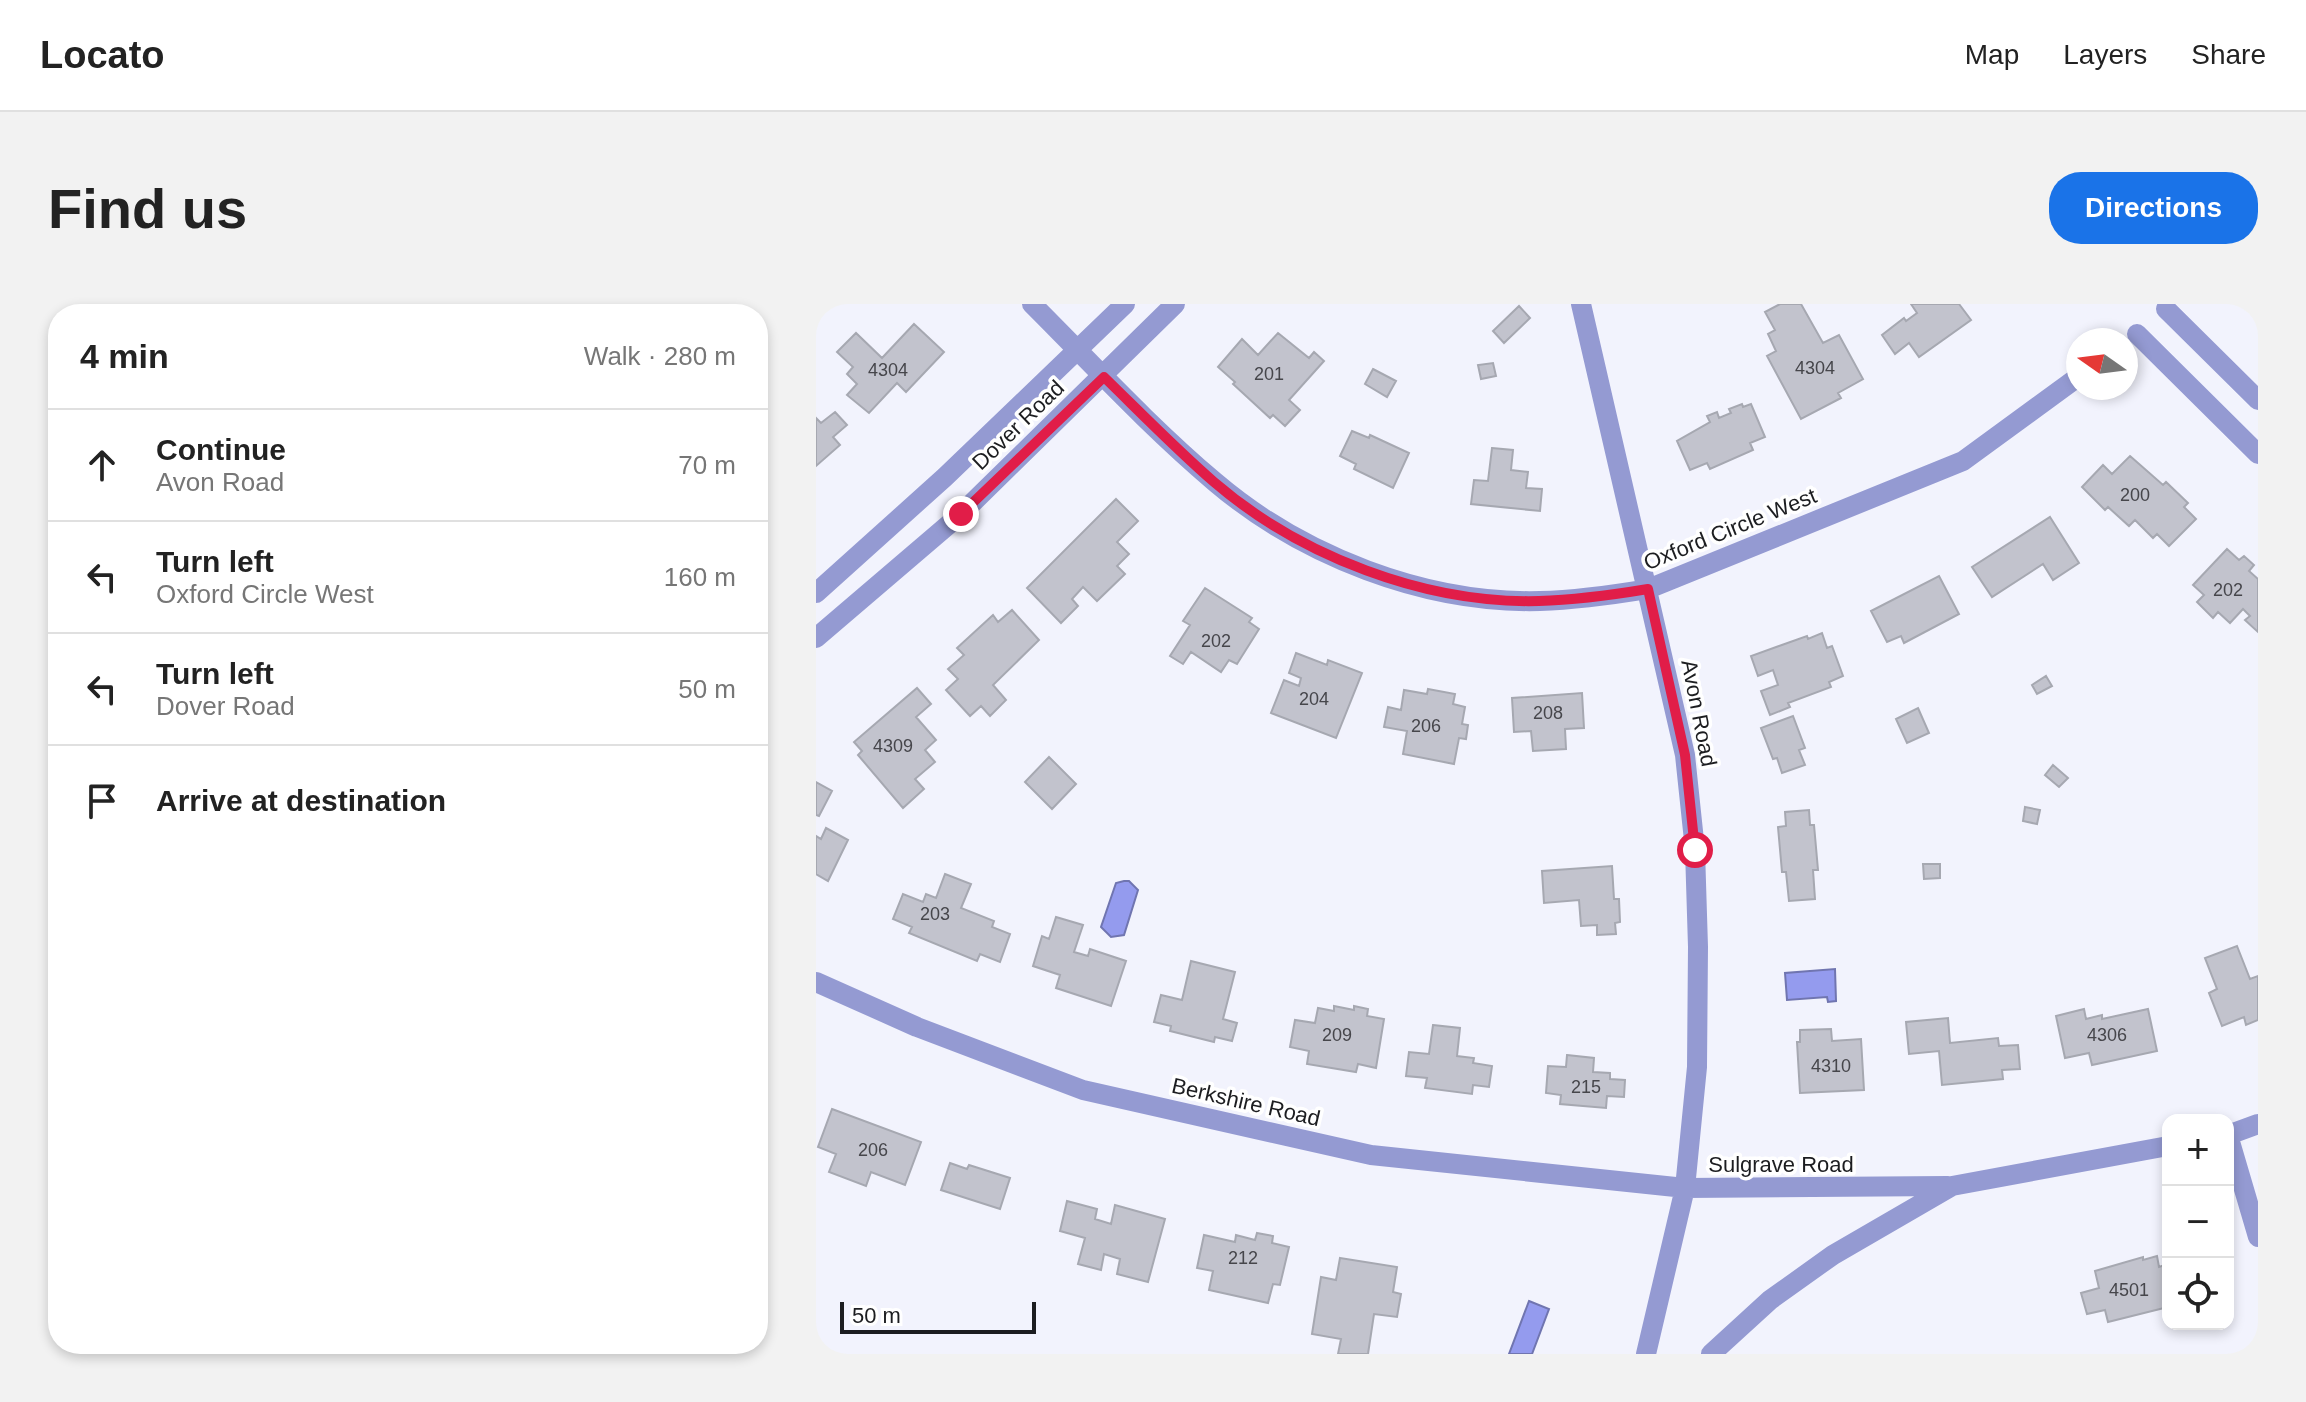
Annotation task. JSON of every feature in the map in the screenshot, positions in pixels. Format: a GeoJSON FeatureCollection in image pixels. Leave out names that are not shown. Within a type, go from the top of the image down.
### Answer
{"type":"FeatureCollection","features":[{"type":"Feature","properties":{"kind":"street","name":"Oxford Circle West"},"geometry":{"type":"LineString","coordinates":[[1032,304],[1216,483],[1269,522],[1319,551],[1383,577],[1466,596],[1537,601],[1606,597],[1648,589],[1963,461],[2066,386]]}},
{"type":"Feature","properties":{"kind":"street","name":"Dover Road"},"geometry":{"type":"LineString","coordinates":[[816,593],[945,477],[1125,304]]}},
{"type":"Feature","properties":{"kind":"street","name":"Dover Road"},"geometry":{"type":"LineString","coordinates":[[816,638],[961,514],[1175,304]]}},
{"type":"Feature","properties":{"kind":"street","name":"Avon Road"},"geometry":{"type":"LineString","coordinates":[[1581,304],[1685,755],[1695,850],[1698,947],[1697,1067],[1685,1188]]}},
{"type":"Feature","properties":{"kind":"street"},"geometry":{"type":"LineString","coordinates":[[2138,333],[2168,307],[2258,400]]}},
{"type":"Feature","properties":{"kind":"street"},"geometry":{"type":"LineString","coordinates":[[2138,344],[2258,454]]}},
{"type":"Feature","properties":{"kind":"street","name":"Berkshire Road"},"geometry":{"type":"LineString","coordinates":[[816,982],[917,1027],[1083,1090],[1371,1155],[1685,1188]]}},
{"type":"Feature","properties":{"kind":"street"},"geometry":{"type":"LineString","coordinates":[[2234,1133],[2258,1124]]}},
{"type":"Feature","properties":{"kind":"street","name":"Sulgrave Road"},"geometry":{"type":"LineString","coordinates":[[1646,1354],[1685,1188],[1952,1186],[2162,1147]]}},
{"type":"Feature","properties":{"kind":"street"},"geometry":{"type":"LineString","coordinates":[[2234,1155],[2258,1237]]}},
{"type":"Feature","properties":{"kind":"street","name":"Sulgrave Road"},"geometry":{"type":"LineString","coordinates":[[1711,1354],[1770,1300],[1833,1255],[1952,1186]]}},
{"type":"Feature","properties":{"kind":"water"},"geometry":{"type":"Polygon","coordinates":[[[1129,881],[1138,890],[1124,935],[1111,937],[1101,927],[1116,883],[1129,881]]]}},
{"type":"Feature","properties":{"kind":"water"},"geometry":{"type":"Polygon","coordinates":[[[1835,969],[1836,1001],[1828,1002],[1827,997],[1787,1000],[1785,973],[1835,969]]]}},
{"type":"Feature","properties":{"kind":"water"},"geometry":{"type":"Polygon","coordinates":[[[1529,1301],[1549,1309],[1532,1354],[1509,1354],[1529,1301]]]}},
{"type":"Feature","properties":{"kind":"building"},"geometry":{"type":"Polygon","coordinates":[[[1780,304],[1801,304],[1823,343],[1839,335],[1863,379],[1838,393],[1841,398],[1801,419],[1767,356],[1776,351],[1768,334],[1775,330],[1765,312],[1780,304]]]}},
{"type":"Feature","properties":{"kind":"building"},"geometry":{"type":"Polygon","coordinates":[[[1911,304],[1959,304],[1971,320],[1919,357],[1909,343],[1895,354],[1882,335],[1904,318],[1906,321],[1917,313],[1911,304]]]}},
{"type":"Feature","properties":{"kind":"building"},"geometry":{"type":"Polygon","coordinates":[[[1519,306],[1530,318],[1504,343],[1493,331],[1519,306]]]}},
{"type":"Feature","properties":{"kind":"building"},"geometry":{"type":"Polygon","coordinates":[[[914,324],[944,352],[906,392],[897,383],[869,413],[847,395],[857,384],[847,374],[853,367],[837,352],[856,333],[882,358],[914,324]]]}},
{"type":"Feature","properties":{"kind":"building"},"geometry":{"type":"Polygon","coordinates":[[[1278,333],[1309,358],[1314,352],[1324,361],[1289,400],[1300,410],[1285,426],[1273,415],[1270,418],[1218,367],[1242,339],[1258,355],[1278,333]]]}},
{"type":"Feature","properties":{"kind":"building"},"geometry":{"type":"Polygon","coordinates":[[[1493,363],[1496,376],[1481,379],[1478,365],[1493,363]]]}},
{"type":"Feature","properties":{"kind":"building"},"geometry":{"type":"Polygon","coordinates":[[[1373,369],[1396,381],[1387,397],[1365,384],[1373,369]]]}},
{"type":"Feature","properties":{"kind":"building"},"geometry":{"type":"Polygon","coordinates":[[[1742,404],[1743,407],[1751,404],[1765,437],[1750,443],[1753,450],[1710,469],[1707,463],[1690,470],[1677,441],[1710,422],[1707,416],[1717,412],[1719,418],[1731,413],[1729,409],[1742,404]]]}},
{"type":"Feature","properties":{"kind":"building"},"geometry":{"type":"Polygon","coordinates":[[[835,412],[847,425],[833,437],[840,445],[816,466],[816,418],[821,423],[835,412]]]}},
{"type":"Feature","properties":{"kind":"building"},"geometry":{"type":"Polygon","coordinates":[[[1352,431],[1369,438],[1370,435],[1409,453],[1393,488],[1354,469],[1356,464],[1340,456],[1352,431]]]}},
{"type":"Feature","properties":{"kind":"building"},"geometry":{"type":"Polygon","coordinates":[[[1492,448],[1513,450],[1511,470],[1528,472],[1526,488],[1542,489],[1540,511],[1471,504],[1474,480],[1488,481],[1492,448]]]}},
{"type":"Feature","properties":{"kind":"building"},"geometry":{"type":"Polygon","coordinates":[[[2130,456],[2163,485],[2166,482],[2188,503],[2184,507],[2196,519],[2169,546],[2157,534],[2153,538],[2135,520],[2129,526],[2108,507],[2105,510],[2082,487],[2103,465],[2112,474],[2130,456]]]}},
{"type":"Feature","properties":{"kind":"building"},"geometry":{"type":"Polygon","coordinates":[[[1116,499],[1138,521],[1117,542],[1129,554],[1117,566],[1125,574],[1097,601],[1083,587],[1072,599],[1078,606],[1061,623],[1027,588],[1116,499]]]}},
{"type":"Feature","properties":{"kind":"building"},"geometry":{"type":"Polygon","coordinates":[[[2050,517],[2079,563],[2053,580],[2043,564],[1992,597],[1972,567],[2050,517]]]}},
{"type":"Feature","properties":{"kind":"building"},"geometry":{"type":"Polygon","coordinates":[[[2227,549],[2239,560],[2244,556],[2254,565],[2249,571],[2258,579],[2258,632],[2245,620],[2250,616],[2243,609],[2230,623],[2218,612],[2213,618],[2197,602],[2204,595],[2193,585],[2227,549]]]}},
{"type":"Feature","properties":{"kind":"building"},"geometry":{"type":"Polygon","coordinates":[[[1939,576],[1959,614],[1904,643],[1901,636],[1887,642],[1871,611],[1939,576]]]}},
{"type":"Feature","properties":{"kind":"building"},"geometry":{"type":"Polygon","coordinates":[[[1205,588],[1252,618],[1249,622],[1259,629],[1237,664],[1229,660],[1221,672],[1191,652],[1183,664],[1170,656],[1190,625],[1183,621],[1205,588]]]}},
{"type":"Feature","properties":{"kind":"building"},"geometry":{"type":"Polygon","coordinates":[[[1012,610],[1039,640],[993,685],[1006,700],[990,716],[981,706],[970,716],[946,690],[958,679],[948,669],[964,655],[957,648],[993,615],[998,622],[1012,610]]]}},
{"type":"Feature","properties":{"kind":"building"},"geometry":{"type":"Polygon","coordinates":[[[1822,633],[1827,648],[1832,646],[1843,676],[1829,682],[1831,687],[1788,703],[1790,707],[1770,715],[1761,691],[1778,685],[1773,670],[1758,676],[1751,656],[1822,633]]]}},
{"type":"Feature","properties":{"kind":"building"},"geometry":{"type":"Polygon","coordinates":[[[1296,653],[1327,665],[1328,660],[1362,673],[1336,738],[1271,713],[1284,680],[1299,686],[1301,678],[1289,673],[1296,653]]]}},
{"type":"Feature","properties":{"kind":"building"},"geometry":{"type":"Polygon","coordinates":[[[2046,676],[2052,686],[2037,694],[2032,685],[2046,676]]]}},
{"type":"Feature","properties":{"kind":"building"},"geometry":{"type":"Polygon","coordinates":[[[917,688],[931,704],[916,717],[936,740],[925,750],[935,762],[915,779],[924,789],[903,808],[858,755],[862,751],[854,742],[917,688]]]}},
{"type":"Feature","properties":{"kind":"building"},"geometry":{"type":"Polygon","coordinates":[[[1428,689],[1455,694],[1453,704],[1465,707],[1462,724],[1468,725],[1466,739],[1459,738],[1454,764],[1403,754],[1407,731],[1384,727],[1388,707],[1401,710],[1404,690],[1427,694],[1428,689]]]}},
{"type":"Feature","properties":{"kind":"building"},"geometry":{"type":"Polygon","coordinates":[[[1582,693],[1584,728],[1565,729],[1566,749],[1533,751],[1531,731],[1514,732],[1512,698],[1582,693]]]}},
{"type":"Feature","properties":{"kind":"building"},"geometry":{"type":"Polygon","coordinates":[[[1918,708],[1929,733],[1907,743],[1896,719],[1918,708]]]}},
{"type":"Feature","properties":{"kind":"building"},"geometry":{"type":"Polygon","coordinates":[[[1793,716],[1805,748],[1799,750],[1805,765],[1782,773],[1761,728],[1793,716]]]}},
{"type":"Feature","properties":{"kind":"building"},"geometry":{"type":"Polygon","coordinates":[[[1049,757],[1076,784],[1052,809],[1025,782],[1049,757]]]}},
{"type":"Feature","properties":{"kind":"building"},"geometry":{"type":"Polygon","coordinates":[[[2053,765],[2068,778],[2059,787],[2045,775],[2053,765]]]}},
{"type":"Feature","properties":{"kind":"building"},"geometry":{"type":"Polygon","coordinates":[[[816,782],[832,791],[819,816],[816,815],[816,782]]]}},
{"type":"Feature","properties":{"kind":"building"},"geometry":{"type":"Polygon","coordinates":[[[2025,807],[2040,810],[2037,824],[2023,821],[2025,807]]]}},
{"type":"Feature","properties":{"kind":"building"},"geometry":{"type":"Polygon","coordinates":[[[1809,810],[1810,825],[1814,825],[1818,870],[1813,870],[1815,899],[1789,901],[1786,872],[1782,872],[1778,827],[1786,826],[1785,812],[1809,810]]]}},
{"type":"Feature","properties":{"kind":"building"},"geometry":{"type":"Polygon","coordinates":[[[826,828],[848,840],[828,881],[816,874],[816,836],[821,839],[826,828]]]}},
{"type":"Feature","properties":{"kind":"building"},"geometry":{"type":"Polygon","coordinates":[[[1923,864],[1940,864],[1940,878],[1924,879],[1923,864]]]}},
{"type":"Feature","properties":{"kind":"building"},"geometry":{"type":"Polygon","coordinates":[[[1612,866],[1614,899],[1619,899],[1620,922],[1615,923],[1616,934],[1597,935],[1597,925],[1581,926],[1579,900],[1544,903],[1542,871],[1612,866]]]}},
{"type":"Feature","properties":{"kind":"building"},"geometry":{"type":"Polygon","coordinates":[[[945,874],[971,884],[961,908],[994,921],[992,927],[1010,934],[1000,962],[980,954],[977,961],[909,933],[912,927],[893,919],[903,894],[923,902],[926,894],[936,898],[945,874]]]}},
{"type":"Feature","properties":{"kind":"building"},"geometry":{"type":"Polygon","coordinates":[[[1056,917],[1083,925],[1074,952],[1088,956],[1090,949],[1126,961],[1111,1006],[1056,988],[1060,975],[1033,966],[1042,936],[1049,939],[1056,917]]]}},
{"type":"Feature","properties":{"kind":"building"},"geometry":{"type":"Polygon","coordinates":[[[2237,946],[2250,979],[2258,976],[2258,1020],[2246,1025],[2244,1017],[2222,1026],[2209,993],[2217,989],[2205,958],[2237,946]]]}},
{"type":"Feature","properties":{"kind":"building"},"geometry":{"type":"Polygon","coordinates":[[[1191,961],[1235,972],[1223,1019],[1237,1023],[1232,1041],[1215,1037],[1214,1042],[1170,1031],[1171,1026],[1154,1022],[1161,995],[1182,1000],[1191,961]]]}},
{"type":"Feature","properties":{"kind":"building"},"geometry":{"type":"Polygon","coordinates":[[[1334,1006],[1368,1009],[1367,1016],[1384,1019],[1376,1068],[1358,1064],[1356,1072],[1307,1064],[1309,1051],[1290,1047],[1295,1020],[1315,1023],[1318,1008],[1334,1011],[1334,1006]]]}},
{"type":"Feature","properties":{"kind":"building"},"geometry":{"type":"Polygon","coordinates":[[[2084,1009],[2086,1019],[2102,1015],[2102,1019],[2148,1009],[2157,1051],[2092,1065],[2089,1053],[2065,1058],[2056,1016],[2084,1009]]]}},
{"type":"Feature","properties":{"kind":"building"},"geometry":{"type":"Polygon","coordinates":[[[1948,1018],[1950,1043],[1998,1038],[1999,1046],[2018,1045],[2020,1069],[2002,1070],[2003,1079],[1942,1085],[1939,1051],[1909,1054],[1906,1022],[1948,1018]]]}},
{"type":"Feature","properties":{"kind":"building"},"geometry":{"type":"Polygon","coordinates":[[[1433,1025],[1460,1028],[1457,1056],[1474,1058],[1473,1063],[1492,1066],[1489,1087],[1473,1085],[1472,1094],[1425,1088],[1427,1078],[1406,1076],[1409,1052],[1429,1054],[1433,1025]]]}},
{"type":"Feature","properties":{"kind":"building"},"geometry":{"type":"Polygon","coordinates":[[[1831,1029],[1832,1041],[1861,1039],[1864,1090],[1800,1093],[1797,1042],[1800,1042],[1800,1030],[1831,1029]]]}},
{"type":"Feature","properties":{"kind":"building"},"geometry":{"type":"Polygon","coordinates":[[[1567,1055],[1594,1058],[1593,1072],[1610,1073],[1610,1079],[1625,1080],[1624,1097],[1607,1096],[1606,1108],[1560,1104],[1561,1095],[1546,1093],[1548,1066],[1566,1067],[1567,1055]]]}},
{"type":"Feature","properties":{"kind":"building"},"geometry":{"type":"Polygon","coordinates":[[[832,1109],[921,1142],[905,1185],[871,1172],[866,1186],[829,1172],[836,1154],[818,1147],[832,1109]]]}},
{"type":"Feature","properties":{"kind":"building"},"geometry":{"type":"Polygon","coordinates":[[[950,1163],[967,1169],[969,1165],[1010,1178],[1000,1209],[941,1190],[950,1163]]]}},
{"type":"Feature","properties":{"kind":"building"},"geometry":{"type":"Polygon","coordinates":[[[1067,1201],[1097,1209],[1095,1219],[1111,1224],[1115,1205],[1165,1219],[1148,1282],[1117,1274],[1120,1259],[1104,1254],[1101,1270],[1078,1264],[1085,1238],[1060,1231],[1067,1201]]]}},
{"type":"Feature","properties":{"kind":"building"},"geometry":{"type":"Polygon","coordinates":[[[1257,1233],[1273,1236],[1272,1243],[1289,1247],[1280,1285],[1273,1284],[1268,1303],[1209,1290],[1213,1271],[1197,1268],[1204,1235],[1235,1242],[1236,1235],[1255,1240],[1257,1233]]]}},
{"type":"Feature","properties":{"kind":"building"},"geometry":{"type":"Polygon","coordinates":[[[2157,1256],[2159,1267],[2162,1266],[2162,1308],[2108,1322],[2105,1310],[2087,1314],[2081,1293],[2099,1288],[2095,1271],[2143,1257],[2143,1260],[2157,1256]]]}},
{"type":"Feature","properties":{"kind":"building"},"geometry":{"type":"Polygon","coordinates":[[[1340,1258],[1397,1267],[1393,1292],[1401,1294],[1397,1317],[1374,1314],[1368,1354],[1338,1354],[1341,1339],[1312,1334],[1321,1277],[1336,1280],[1340,1258]]]}},
{"type":"Feature","properties":{"kind":"route"},"geometry":{"type":"LineString","coordinates":[[961,514],[1104,377],[1216,483],[1269,522],[1319,551],[1383,577],[1466,596],[1537,601],[1606,597],[1648,589],[1685,755],[1695,850]]}}]}
